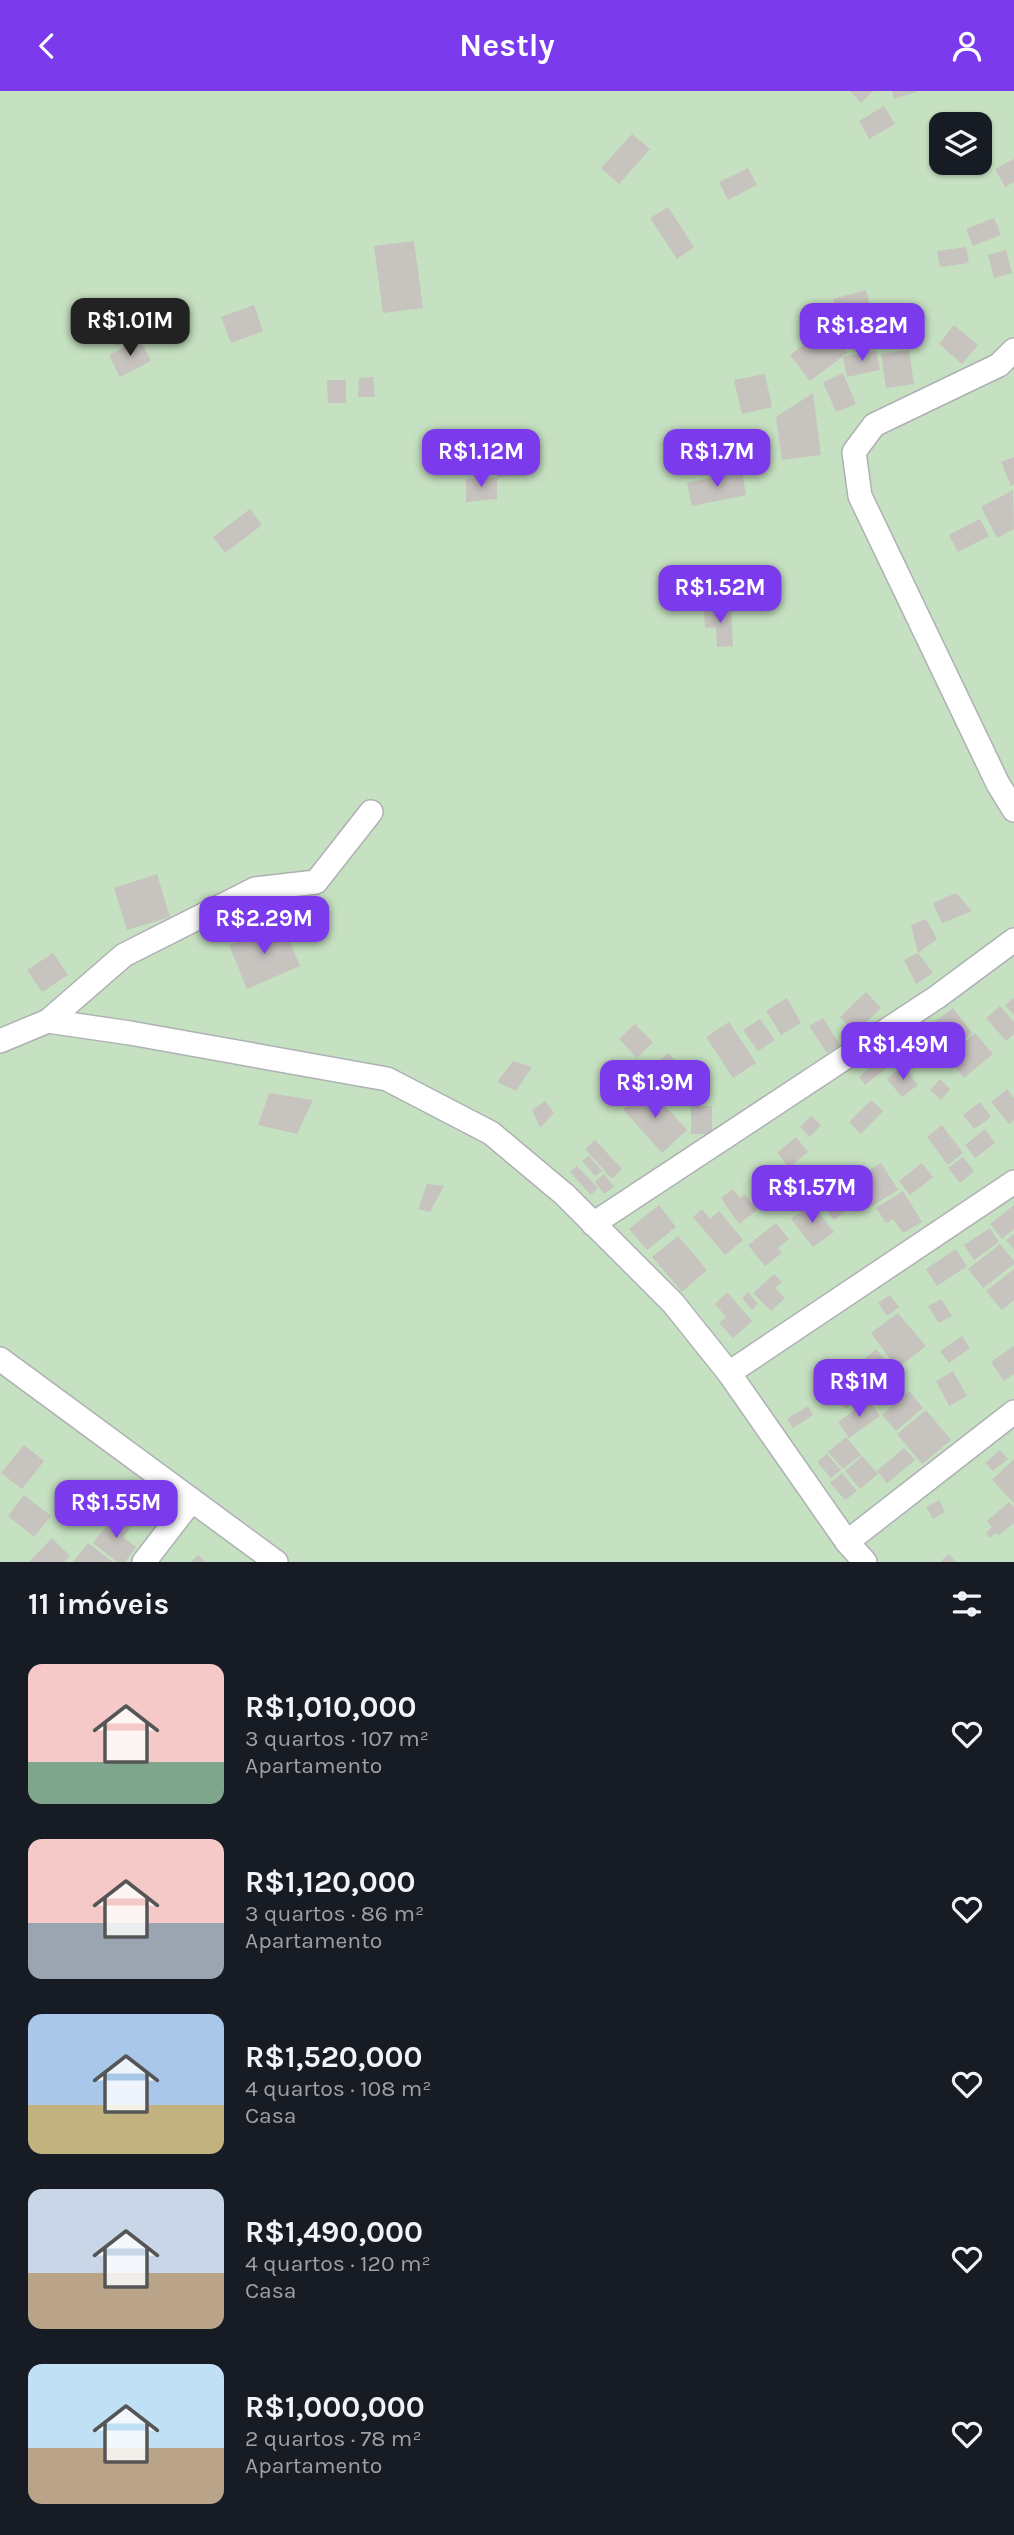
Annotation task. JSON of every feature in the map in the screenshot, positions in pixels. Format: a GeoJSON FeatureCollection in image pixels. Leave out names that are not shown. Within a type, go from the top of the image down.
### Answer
{"type":"FeatureCollection","features":[{"type":"Feature","properties":{"kind":"street"},"geometry":{"type":"LineString","coordinates":[[1014,350],[999,365],[874,425],[854,452],[860,496],[998,784],[1014,810]]}},
{"type":"Feature","properties":{"kind":"street"},"geometry":{"type":"LineString","coordinates":[[0,1041],[48,1021],[124,955],[255,889],[316,882],[371,812]]}},
{"type":"Feature","properties":{"kind":"street"},"geometry":{"type":"LineString","coordinates":[[593,1224],[937,997],[1014,940]]}},
{"type":"Feature","properties":{"kind":"street"},"geometry":{"type":"LineString","coordinates":[[48,1021],[387,1079],[491,1133],[565,1195],[673,1303],[729,1373],[847,1542],[865,1562]]}},
{"type":"Feature","properties":{"kind":"street"},"geometry":{"type":"LineString","coordinates":[[729,1373],[1014,1182]]}},
{"type":"Feature","properties":{"kind":"street"},"geometry":{"type":"LineString","coordinates":[[0,1359],[276,1562]]}},
{"type":"Feature","properties":{"kind":"street"},"geometry":{"type":"LineString","coordinates":[[847,1542],[1014,1412]]}},
{"type":"Feature","properties":{"kind":"street"},"geometry":{"type":"LineString","coordinates":[[144,1562],[191,1501]]}},
{"type":"Feature","properties":{"kind":"green space"},"geometry":{"type":"Polygon","coordinates":[[[0,91],[1014,91],[1014,1562],[0,1562],[0,91]]]}},
{"type":"Feature","properties":{"kind":"building"},"geometry":{"type":"Polygon","coordinates":[[[850,91],[873,91],[861,103],[850,91]]]}},
{"type":"Feature","properties":{"kind":"building"},"geometry":{"type":"Polygon","coordinates":[[[892,91],[916,91],[916,92],[894,99],[892,91]]]}},
{"type":"Feature","properties":{"kind":"building"},"geometry":{"type":"Polygon","coordinates":[[[884,106],[895,124],[869,139],[859,121],[884,106]]]}},
{"type":"Feature","properties":{"kind":"building"},"geometry":{"type":"Polygon","coordinates":[[[632,134],[650,149],[619,184],[601,168],[632,134]]]}},
{"type":"Feature","properties":{"kind":"building"},"geometry":{"type":"Polygon","coordinates":[[[1014,159],[1014,182],[1005,187],[995,169],[1014,159]]]}},
{"type":"Feature","properties":{"kind":"building"},"geometry":{"type":"Polygon","coordinates":[[[748,168],[757,185],[728,200],[719,182],[748,168]]]}},
{"type":"Feature","properties":{"kind":"building"},"geometry":{"type":"Polygon","coordinates":[[[668,207],[694,247],[677,259],[650,218],[668,207]]]}},
{"type":"Feature","properties":{"kind":"building"},"geometry":{"type":"Polygon","coordinates":[[[994,218],[1001,235],[973,246],[966,229],[994,218]]]}},
{"type":"Feature","properties":{"kind":"building"},"geometry":{"type":"Polygon","coordinates":[[[414,241],[423,308],[383,313],[374,246],[414,241]]]}},
{"type":"Feature","properties":{"kind":"building"},"geometry":{"type":"Polygon","coordinates":[[[966,247],[969,263],[940,267],[937,251],[966,247]]]}},
{"type":"Feature","properties":{"kind":"building"},"geometry":{"type":"Polygon","coordinates":[[[1006,250],[1012,273],[994,278],[988,255],[1006,250]]]}},
{"type":"Feature","properties":{"kind":"building"},"geometry":{"type":"Polygon","coordinates":[[[866,290],[878,333],[846,342],[833,299],[866,290]]]}},
{"type":"Feature","properties":{"kind":"building"},"geometry":{"type":"Polygon","coordinates":[[[254,305],[263,331],[231,343],[221,317],[254,305]]]}},
{"type":"Feature","properties":{"kind":"building"},"geometry":{"type":"Polygon","coordinates":[[[125,307],[138,335],[116,346],[103,317],[125,307]]]}},
{"type":"Feature","properties":{"kind":"building"},"geometry":{"type":"Polygon","coordinates":[[[954,325],[978,345],[962,364],[939,344],[954,325]]]}},
{"type":"Feature","properties":{"kind":"building"},"geometry":{"type":"Polygon","coordinates":[[[827,327],[847,353],[810,381],[790,355],[827,327]]]}},
{"type":"Feature","properties":{"kind":"building"},"geometry":{"type":"Polygon","coordinates":[[[140,339],[151,361],[120,377],[109,355],[140,339]]]}},
{"type":"Feature","properties":{"kind":"building"},"geometry":{"type":"Polygon","coordinates":[[[876,350],[880,370],[847,377],[843,357],[876,350]]]}},
{"type":"Feature","properties":{"kind":"building"},"geometry":{"type":"Polygon","coordinates":[[[909,350],[914,384],[886,388],[881,354],[909,350]]]}},
{"type":"Feature","properties":{"kind":"building"},"geometry":{"type":"Polygon","coordinates":[[[843,373],[856,404],[836,412],[823,382],[843,373]]]}},
{"type":"Feature","properties":{"kind":"building"},"geometry":{"type":"Polygon","coordinates":[[[765,374],[772,407],[742,414],[734,380],[765,374]]]}},
{"type":"Feature","properties":{"kind":"building"},"geometry":{"type":"Polygon","coordinates":[[[373,377],[375,397],[358,397],[359,378],[373,377]]]}},
{"type":"Feature","properties":{"kind":"building"},"geometry":{"type":"Polygon","coordinates":[[[327,380],[346,380],[346,403],[328,403],[327,380]]]}},
{"type":"Feature","properties":{"kind":"building"},"geometry":{"type":"Polygon","coordinates":[[[813,393],[821,455],[782,460],[776,417],[813,393]]]}},
{"type":"Feature","properties":{"kind":"building"},"geometry":{"type":"Polygon","coordinates":[[[521,451],[525,476],[497,477],[495,452],[521,451]]]}},
{"type":"Feature","properties":{"kind":"building"},"geometry":{"type":"Polygon","coordinates":[[[1014,457],[1014,484],[1011,486],[1001,462],[1014,457]]]}},
{"type":"Feature","properties":{"kind":"building"},"geometry":{"type":"Polygon","coordinates":[[[742,471],[746,495],[692,506],[687,483],[742,471]]]}},
{"type":"Feature","properties":{"kind":"building"},"geometry":{"type":"Polygon","coordinates":[[[497,477],[497,499],[466,502],[466,479],[497,477]]]}},
{"type":"Feature","properties":{"kind":"building"},"geometry":{"type":"Polygon","coordinates":[[[1013,490],[1014,529],[997,538],[981,507],[1013,490]]]}},
{"type":"Feature","properties":{"kind":"building"},"geometry":{"type":"Polygon","coordinates":[[[250,509],[262,525],[225,553],[213,537],[250,509]]]}},
{"type":"Feature","properties":{"kind":"building"},"geometry":{"type":"Polygon","coordinates":[[[980,519],[989,536],[958,552],[949,535],[980,519]]]}},
{"type":"Feature","properties":{"kind":"building"},"geometry":{"type":"Polygon","coordinates":[[[731,607],[733,646],[717,647],[716,627],[705,628],[704,609],[731,607]]]}},
{"type":"Feature","properties":{"kind":"building"},"geometry":{"type":"Polygon","coordinates":[[[157,874],[170,917],[127,930],[114,888],[157,874]]]}},
{"type":"Feature","properties":{"kind":"building"},"geometry":{"type":"Polygon","coordinates":[[[956,893],[972,911],[942,923],[933,903],[956,893]]]}},
{"type":"Feature","properties":{"kind":"building"},"geometry":{"type":"Polygon","coordinates":[[[926,919],[937,939],[918,953],[911,925],[926,919]]]}},
{"type":"Feature","properties":{"kind":"building"},"geometry":{"type":"Polygon","coordinates":[[[282,923],[300,966],[247,989],[229,945],[282,923]]]}},
{"type":"Feature","properties":{"kind":"building"},"geometry":{"type":"Polygon","coordinates":[[[53,953],[68,975],[42,992],[27,970],[53,953]]]}},
{"type":"Feature","properties":{"kind":"building"},"geometry":{"type":"Polygon","coordinates":[[[918,953],[933,973],[916,984],[904,960],[918,953]]]}},
{"type":"Feature","properties":{"kind":"building"},"geometry":{"type":"Polygon","coordinates":[[[866,992],[881,1008],[855,1033],[840,1017],[866,992]]]}},
{"type":"Feature","properties":{"kind":"building"},"geometry":{"type":"Polygon","coordinates":[[[787,998],[801,1023],[781,1035],[766,1011],[787,998]]]}},
{"type":"Feature","properties":{"kind":"building"},"geometry":{"type":"Polygon","coordinates":[[[1014,998],[1014,1015],[1005,1005],[1014,998]]]}},
{"type":"Feature","properties":{"kind":"building"},"geometry":{"type":"Polygon","coordinates":[[[1000,1006],[1014,1022],[1014,1034],[1006,1041],[986,1018],[1000,1006]]]}},
{"type":"Feature","properties":{"kind":"building"},"geometry":{"type":"Polygon","coordinates":[[[953,1008],[972,1033],[947,1053],[926,1028],[953,1008]]]}},
{"type":"Feature","properties":{"kind":"building"},"geometry":{"type":"Polygon","coordinates":[[[823,1018],[840,1045],[827,1053],[809,1026],[823,1018]]]}},
{"type":"Feature","properties":{"kind":"building"},"geometry":{"type":"Polygon","coordinates":[[[760,1019],[775,1040],[758,1051],[743,1030],[760,1019]]]}},
{"type":"Feature","properties":{"kind":"building"},"geometry":{"type":"Polygon","coordinates":[[[729,1022],[756,1063],[733,1078],[706,1037],[729,1022]]]}},
{"type":"Feature","properties":{"kind":"building"},"geometry":{"type":"Polygon","coordinates":[[[635,1024],[653,1042],[637,1058],[619,1039],[635,1024]]]}},
{"type":"Feature","properties":{"kind":"building"},"geometry":{"type":"Polygon","coordinates":[[[975,1033],[993,1054],[964,1078],[946,1057],[975,1033]]]}},
{"type":"Feature","properties":{"kind":"building"},"geometry":{"type":"Polygon","coordinates":[[[668,1053],[698,1086],[676,1107],[645,1074],[668,1053]]]}},
{"type":"Feature","properties":{"kind":"building"},"geometry":{"type":"Polygon","coordinates":[[[884,1056],[891,1064],[865,1085],[859,1077],[884,1056]]]}},
{"type":"Feature","properties":{"kind":"building"},"geometry":{"type":"Polygon","coordinates":[[[513,1061],[532,1067],[516,1091],[497,1082],[513,1061]]]}},
{"type":"Feature","properties":{"kind":"building"},"geometry":{"type":"Polygon","coordinates":[[[903,1066],[918,1085],[902,1097],[887,1079],[903,1066]]]}},
{"type":"Feature","properties":{"kind":"building"},"geometry":{"type":"Polygon","coordinates":[[[940,1079],[950,1089],[941,1100],[930,1090],[940,1079]]]}},
{"type":"Feature","properties":{"kind":"building"},"geometry":{"type":"Polygon","coordinates":[[[648,1087],[687,1130],[662,1153],[623,1109],[648,1087]]]}},
{"type":"Feature","properties":{"kind":"building"},"geometry":{"type":"Polygon","coordinates":[[[1007,1089],[1014,1098],[1014,1120],[1009,1124],[991,1102],[1007,1089]]]}},
{"type":"Feature","properties":{"kind":"building"},"geometry":{"type":"Polygon","coordinates":[[[269,1093],[313,1100],[297,1134],[258,1125],[269,1093]]]}},
{"type":"Feature","properties":{"kind":"building"},"geometry":{"type":"Polygon","coordinates":[[[871,1100],[883,1111],[861,1134],[849,1122],[871,1100]]]}},
{"type":"Feature","properties":{"kind":"building"},"geometry":{"type":"Polygon","coordinates":[[[545,1101],[554,1113],[540,1128],[532,1110],[545,1101]]]}},
{"type":"Feature","properties":{"kind":"building"},"geometry":{"type":"Polygon","coordinates":[[[980,1102],[991,1117],[974,1129],[963,1115],[980,1102]]]}},
{"type":"Feature","properties":{"kind":"building"},"geometry":{"type":"Polygon","coordinates":[[[691,1106],[712,1106],[712,1134],[691,1134],[691,1106]]]}},
{"type":"Feature","properties":{"kind":"building"},"geometry":{"type":"Polygon","coordinates":[[[811,1116],[821,1125],[810,1137],[800,1127],[811,1116]]]}},
{"type":"Feature","properties":{"kind":"building"},"geometry":{"type":"Polygon","coordinates":[[[942,1125],[963,1153],[948,1165],[927,1137],[942,1125]]]}},
{"type":"Feature","properties":{"kind":"building"},"geometry":{"type":"Polygon","coordinates":[[[985,1129],[995,1143],[975,1158],[965,1145],[985,1129]]]}},
{"type":"Feature","properties":{"kind":"building"},"geometry":{"type":"Polygon","coordinates":[[[796,1137],[808,1152],[789,1167],[777,1153],[796,1137]]]}},
{"type":"Feature","properties":{"kind":"building"},"geometry":{"type":"Polygon","coordinates":[[[595,1140],[622,1169],[612,1179],[585,1149],[595,1140]]]}},
{"type":"Feature","properties":{"kind":"building"},"geometry":{"type":"Polygon","coordinates":[[[589,1156],[602,1171],[595,1176],[582,1161],[589,1156]]]}},
{"type":"Feature","properties":{"kind":"building"},"geometry":{"type":"Polygon","coordinates":[[[963,1157],[974,1171],[960,1183],[948,1168],[963,1157]]]}},
{"type":"Feature","properties":{"kind":"building"},"geometry":{"type":"Polygon","coordinates":[[[881,1163],[898,1190],[867,1209],[850,1182],[881,1163]]]}},
{"type":"Feature","properties":{"kind":"building"},"geometry":{"type":"Polygon","coordinates":[[[922,1163],[933,1177],[910,1195],[899,1181],[922,1163]]]}},
{"type":"Feature","properties":{"kind":"building"},"geometry":{"type":"Polygon","coordinates":[[[577,1166],[598,1188],[591,1195],[570,1172],[577,1166]]]}},
{"type":"Feature","properties":{"kind":"building"},"geometry":{"type":"Polygon","coordinates":[[[604,1174],[614,1187],[604,1194],[595,1182],[604,1174]]]}},
{"type":"Feature","properties":{"kind":"building"},"geometry":{"type":"Polygon","coordinates":[[[427,1184],[444,1186],[430,1212],[418,1209],[427,1184]]]}},
{"type":"Feature","properties":{"kind":"building"},"geometry":{"type":"Polygon","coordinates":[[[843,1188],[855,1204],[834,1220],[821,1204],[843,1188]]]}},
{"type":"Feature","properties":{"kind":"building"},"geometry":{"type":"Polygon","coordinates":[[[733,1189],[740,1198],[745,1194],[757,1210],[739,1224],[721,1198],[733,1189]]]}},
{"type":"Feature","properties":{"kind":"building"},"geometry":{"type":"Polygon","coordinates":[[[903,1191],[922,1222],[903,1233],[893,1219],[886,1223],[876,1208],[903,1191]]]}},
{"type":"Feature","properties":{"kind":"building"},"geometry":{"type":"Polygon","coordinates":[[[811,1203],[834,1232],[813,1247],[791,1219],[811,1203]]]}},
{"type":"Feature","properties":{"kind":"building"},"geometry":{"type":"Polygon","coordinates":[[[659,1205],[676,1227],[647,1250],[629,1229],[659,1205]]]}},
{"type":"Feature","properties":{"kind":"building"},"geometry":{"type":"Polygon","coordinates":[[[1014,1205],[1014,1229],[1002,1239],[990,1224],[1014,1205]]]}},
{"type":"Feature","properties":{"kind":"building"},"geometry":{"type":"Polygon","coordinates":[[[702,1209],[710,1219],[719,1211],[743,1240],[725,1255],[693,1217],[702,1209]]]}},
{"type":"Feature","properties":{"kind":"building"},"geometry":{"type":"Polygon","coordinates":[[[776,1223],[789,1239],[778,1248],[782,1253],[765,1266],[748,1245],[776,1223]]]}},
{"type":"Feature","properties":{"kind":"building"},"geometry":{"type":"Polygon","coordinates":[[[990,1228],[999,1242],[974,1260],[964,1245],[990,1228]]]}},
{"type":"Feature","properties":{"kind":"building"},"geometry":{"type":"Polygon","coordinates":[[[1014,1234],[1014,1250],[1006,1240],[1014,1234]]]}},
{"type":"Feature","properties":{"kind":"building"},"geometry":{"type":"Polygon","coordinates":[[[678,1236],[707,1270],[682,1292],[652,1257],[678,1236]]]}},
{"type":"Feature","properties":{"kind":"building"},"geometry":{"type":"Polygon","coordinates":[[[1000,1244],[1014,1264],[983,1288],[968,1269],[1000,1244]]]}},
{"type":"Feature","properties":{"kind":"building"},"geometry":{"type":"Polygon","coordinates":[[[956,1249],[967,1266],[937,1286],[926,1269],[956,1249]]]}},
{"type":"Feature","properties":{"kind":"building"},"geometry":{"type":"Polygon","coordinates":[[[1014,1269],[1014,1300],[1002,1310],[986,1291],[1014,1269]]]}},
{"type":"Feature","properties":{"kind":"building"},"geometry":{"type":"Polygon","coordinates":[[[774,1274],[782,1282],[775,1288],[785,1298],[771,1311],[753,1293],[774,1274]]]}},
{"type":"Feature","properties":{"kind":"building"},"geometry":{"type":"Polygon","coordinates":[[[727,1292],[752,1321],[733,1338],[719,1323],[726,1317],[715,1304],[727,1292]]]}},
{"type":"Feature","properties":{"kind":"building"},"geometry":{"type":"Polygon","coordinates":[[[748,1292],[758,1304],[752,1310],[742,1298],[748,1292]]]}},
{"type":"Feature","properties":{"kind":"building"},"geometry":{"type":"Polygon","coordinates":[[[890,1295],[899,1307],[887,1316],[878,1303],[890,1295]]]}},
{"type":"Feature","properties":{"kind":"building"},"geometry":{"type":"Polygon","coordinates":[[[941,1299],[952,1316],[939,1323],[928,1306],[941,1299]]]}},
{"type":"Feature","properties":{"kind":"building"},"geometry":{"type":"Polygon","coordinates":[[[898,1313],[926,1346],[897,1368],[871,1333],[898,1313]]]}},
{"type":"Feature","properties":{"kind":"building"},"geometry":{"type":"Polygon","coordinates":[[[962,1336],[970,1348],[949,1363],[940,1351],[962,1336]]]}},
{"type":"Feature","properties":{"kind":"building"},"geometry":{"type":"Polygon","coordinates":[[[1014,1346],[1014,1374],[1004,1381],[991,1362],[1014,1346]]]}},
{"type":"Feature","properties":{"kind":"building"},"geometry":{"type":"Polygon","coordinates":[[[876,1349],[896,1374],[869,1395],[849,1372],[876,1349]]]}},
{"type":"Feature","properties":{"kind":"building"},"geometry":{"type":"Polygon","coordinates":[[[833,1358],[848,1376],[830,1391],[815,1372],[833,1358]]]}},
{"type":"Feature","properties":{"kind":"building"},"geometry":{"type":"Polygon","coordinates":[[[953,1371],[967,1396],[949,1406],[936,1381],[953,1371]]]}},
{"type":"Feature","properties":{"kind":"building"},"geometry":{"type":"Polygon","coordinates":[[[855,1379],[865,1395],[845,1409],[834,1393],[855,1379]]]}},
{"type":"Feature","properties":{"kind":"building"},"geometry":{"type":"Polygon","coordinates":[[[909,1391],[923,1408],[896,1431],[882,1415],[909,1391]]]}},
{"type":"Feature","properties":{"kind":"building"},"geometry":{"type":"Polygon","coordinates":[[[869,1400],[880,1416],[849,1438],[838,1422],[869,1400]]]}},
{"type":"Feature","properties":{"kind":"building"},"geometry":{"type":"Polygon","coordinates":[[[808,1406],[813,1415],[793,1428],[787,1419],[808,1406]]]}},
{"type":"Feature","properties":{"kind":"building"},"geometry":{"type":"Polygon","coordinates":[[[926,1410],[951,1440],[922,1464],[897,1434],[926,1410]]]}},
{"type":"Feature","properties":{"kind":"building"},"geometry":{"type":"Polygon","coordinates":[[[846,1437],[861,1455],[843,1469],[828,1452],[846,1437]]]}},
{"type":"Feature","properties":{"kind":"building"},"geometry":{"type":"Polygon","coordinates":[[[24,1445],[44,1461],[22,1489],[1,1473],[24,1445]]]}},
{"type":"Feature","properties":{"kind":"building"},"geometry":{"type":"Polygon","coordinates":[[[904,1448],[915,1460],[887,1483],[877,1471],[904,1448]]]}},
{"type":"Feature","properties":{"kind":"building"},"geometry":{"type":"Polygon","coordinates":[[[1000,1450],[1008,1459],[993,1471],[985,1463],[1000,1450]]]}},
{"type":"Feature","properties":{"kind":"building"},"geometry":{"type":"Polygon","coordinates":[[[827,1454],[841,1470],[831,1478],[817,1462],[827,1454]]]}},
{"type":"Feature","properties":{"kind":"building"},"geometry":{"type":"Polygon","coordinates":[[[862,1456],[878,1474],[860,1489],[845,1471],[862,1456]]]}},
{"type":"Feature","properties":{"kind":"building"},"geometry":{"type":"Polygon","coordinates":[[[1014,1459],[1014,1503],[992,1480],[1014,1459]]]}},
{"type":"Feature","properties":{"kind":"building"},"geometry":{"type":"Polygon","coordinates":[[[842,1473],[857,1491],[845,1500],[830,1483],[842,1473]]]}},
{"type":"Feature","properties":{"kind":"building"},"geometry":{"type":"Polygon","coordinates":[[[24,1495],[51,1516],[34,1537],[8,1516],[24,1495]]]}},
{"type":"Feature","properties":{"kind":"building"},"geometry":{"type":"Polygon","coordinates":[[[939,1500],[945,1512],[933,1519],[926,1507],[939,1500]]]}},
{"type":"Feature","properties":{"kind":"building"},"geometry":{"type":"Polygon","coordinates":[[[1009,1502],[1014,1507],[1014,1523],[999,1535],[995,1533],[990,1538],[986,1533],[992,1527],[987,1521],[1009,1502]]]}},
{"type":"Feature","properties":{"kind":"building"},"geometry":{"type":"Polygon","coordinates":[[[117,1513],[133,1525],[123,1537],[136,1547],[125,1562],[117,1562],[93,1543],[117,1513]]]}},
{"type":"Feature","properties":{"kind":"building"},"geometry":{"type":"Polygon","coordinates":[[[52,1538],[70,1556],[64,1562],[29,1562],[52,1538]]]}},
{"type":"Feature","properties":{"kind":"building"},"geometry":{"type":"Polygon","coordinates":[[[88,1543],[113,1562],[73,1562],[88,1543]]]}},
{"type":"Feature","properties":{"kind":"building"},"geometry":{"type":"Polygon","coordinates":[[[949,1554],[956,1562],[940,1562],[949,1554]]]}},
{"type":"Feature","properties":{"kind":"building"},"geometry":{"type":"Polygon","coordinates":[[[198,1555],[206,1562],[191,1562],[198,1555]]]}}]}
